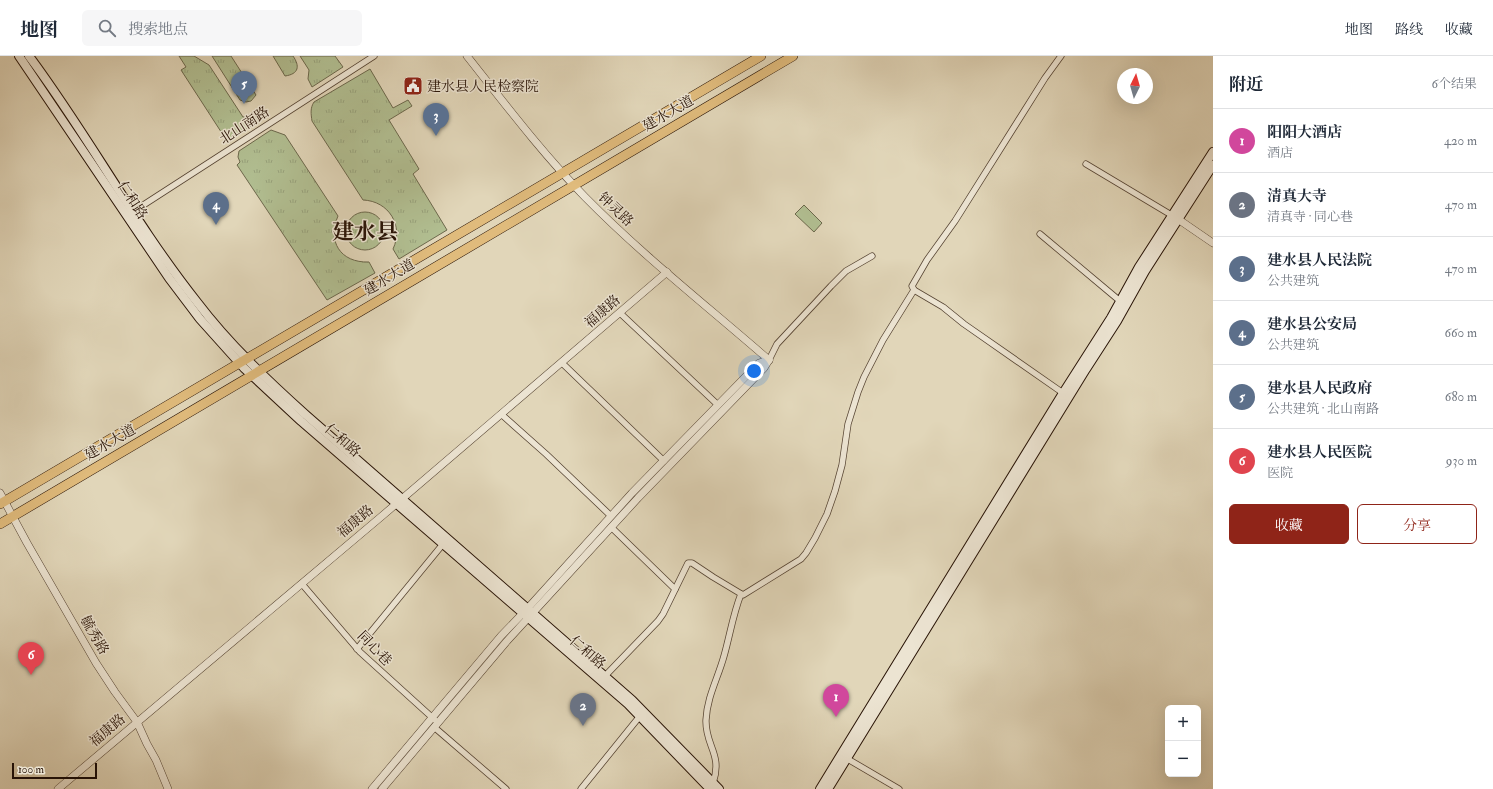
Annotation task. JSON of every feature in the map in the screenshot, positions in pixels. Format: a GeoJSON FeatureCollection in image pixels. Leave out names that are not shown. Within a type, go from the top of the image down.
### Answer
{"type":"FeatureCollection","features":[{"type":"Feature","properties":{"kind":"main road","name":"仁和路"},"geometry":{"type":"LineString","coordinates":[[20,56],[130,213],[243,361],[301,421],[399,501],[528,613],[640,716],[712,786],[720,789]]}},
{"type":"Feature","properties":{"kind":"main road","name":"仁和路"},"geometry":{"type":"LineString","coordinates":[[29,56],[130,213]]}},
{"type":"Feature","properties":{"kind":"main road","name":"建水大道"},"geometry":{"type":"LineString","coordinates":[[2,502],[761,56]]}},
{"type":"Feature","properties":{"kind":"main road","name":"建水大道"},"geometry":{"type":"LineString","coordinates":[[0,524],[793,56]]}},
{"type":"Feature","properties":{"kind":"main road"},"geometry":{"type":"LineString","coordinates":[[820,789],[1015,478],[1117,321],[1213,152]]}},
{"type":"Feature","properties":{"kind":"main road"},"geometry":{"type":"LineString","coordinates":[[828,789],[1015,478],[1063,393],[1111,318],[1139,267],[1213,165]]}},
{"type":"Feature","properties":{"kind":"main road","name":"仁和路"},"geometry":{"type":"LineString","coordinates":[[399,501],[443,544],[605,676],[647,714],[712,786]]}},
{"type":"Feature","properties":{"kind":"street","name":"北山南路"},"geometry":{"type":"LineString","coordinates":[[130,213],[374,56]]}},
{"type":"Feature","properties":{"kind":"street","name":"钟灵路"},"geometry":{"type":"LineString","coordinates":[[467,56],[528,134],[573,185],[613,225],[769,360]]}},
{"type":"Feature","properties":{"kind":"street"},"geometry":{"type":"LineString","coordinates":[[605,676],[658,620],[688,563],[691,562],[743,595],[801,559],[806,553],[827,514],[835,491],[842,465],[848,424],[864,377],[883,340],[914,290],[912,286],[927,260],[955,221],[1045,78],[1061,56]]}},
{"type":"Feature","properties":{"kind":"street"},"geometry":{"type":"LineString","coordinates":[[1086,164],[1176,218],[1213,243]]}},
{"type":"Feature","properties":{"kind":"street"},"geometry":{"type":"LineString","coordinates":[[1040,234],[1120,301]]}},
{"type":"Feature","properties":{"kind":"street"},"geometry":{"type":"LineString","coordinates":[[528,613],[764,368],[777,344],[831,286],[846,271],[872,256]]}},
{"type":"Feature","properties":{"kind":"street","name":"福康路"},"geometry":{"type":"LineString","coordinates":[[58,789],[302,584],[668,272]]}},
{"type":"Feature","properties":{"kind":"street"},"geometry":{"type":"LineString","coordinates":[[914,290],[943,307],[970,328],[1063,393]]}},
{"type":"Feature","properties":{"kind":"street"},"geometry":{"type":"LineString","coordinates":[[620,313],[718,405]]}},
{"type":"Feature","properties":{"kind":"street"},"geometry":{"type":"LineString","coordinates":[[382,789],[435,722],[611,516],[759,363],[769,360]]}},
{"type":"Feature","properties":{"kind":"street"},"geometry":{"type":"LineString","coordinates":[[562,363],[664,461]]}},
{"type":"Feature","properties":{"kind":"street"},"geometry":{"type":"LineString","coordinates":[[501,414],[546,454],[611,516]]}},
{"type":"Feature","properties":{"kind":"street","name":"毓秀路"},"geometry":{"type":"LineString","coordinates":[[0,493],[2,502],[12,516],[96,663],[137,722],[168,789]]}},
{"type":"Feature","properties":{"kind":"street"},"geometry":{"type":"LineString","coordinates":[[611,527],[675,589]]}},
{"type":"Feature","properties":{"kind":"street"},"geometry":{"type":"LineString","coordinates":[[357,649],[443,544]]}},
{"type":"Feature","properties":{"kind":"street","name":"同心巷"},"geometry":{"type":"LineString","coordinates":[[302,584],[372,665],[506,789]]}},
{"type":"Feature","properties":{"kind":"street"},"geometry":{"type":"LineString","coordinates":[[712,786],[717,763],[707,730],[707,710],[712,686],[724,657],[736,607],[741,594]]}},
{"type":"Feature","properties":{"kind":"street"},"geometry":{"type":"LineString","coordinates":[[581,789],[640,716]]}},
{"type":"Feature","properties":{"kind":"street"},"geometry":{"type":"LineString","coordinates":[[372,789],[435,722]]}},
{"type":"Feature","properties":{"kind":"street"},"geometry":{"type":"LineString","coordinates":[[846,758],[899,789]]}},
{"type":"Feature","properties":{"kind":"green space"},"geometry":{"type":"Polygon","coordinates":[[[179,56],[194,56],[209,65],[243,117],[246,117],[253,112],[259,121],[227,141],[181,70],[186,67],[179,56]]]}},
{"type":"Feature","properties":{"kind":"green space"},"geometry":{"type":"Polygon","coordinates":[[[212,56],[231,56],[256,95],[251,101],[246,102],[240,100],[212,56]]]}},
{"type":"Feature","properties":{"kind":"green space"},"geometry":{"type":"Polygon","coordinates":[[[273,56],[293,56],[297,63],[296,71],[285,76],[273,56]]]}},
{"type":"Feature","properties":{"kind":"green space"},"geometry":{"type":"Polygon","coordinates":[[[300,56],[335,56],[343,67],[312,87],[308,79],[309,70],[300,56]]]}},
{"type":"Feature","properties":{"kind":"green space"},"geometry":{"type":"Polygon","coordinates":[[[370,69],[393,108],[408,100],[412,106],[389,120],[419,169],[413,174],[447,230],[399,259],[393,249],[397,232],[392,216],[380,205],[372,201],[363,200],[312,121],[311,109],[314,102],[370,69]]]}},
{"type":"Feature","properties":{"kind":"green space"},"geometry":{"type":"Polygon","coordinates":[[[271,130],[285,135],[338,216],[334,234],[338,249],[350,259],[369,262],[375,273],[327,300],[237,165],[240,162],[238,157],[239,151],[271,130]]]}},
{"type":"Feature","properties":{"kind":"green space"},"geometry":{"type":"Polygon","coordinates":[[[804,205],[822,223],[814,232],[795,214],[804,205]]]}},
{"type":"Feature","properties":{"kind":"green space"},"geometry":{"type":"Polygon","coordinates":[[[361,212],[369,212],[376,215],[381,220],[384,231],[381,242],[376,247],[369,250],[361,250],[354,247],[349,242],[346,235],[346,227],[349,220],[354,215],[361,212]]]}},
{"type":"Feature","properties":{"kind":"place","name":"建水县人民检察院"},"geometry":{"type":"Point","coordinates":[413,86]}},
{"type":"Feature","properties":{"kind":"place","name":"建水县人民政府"},"geometry":{"type":"Point","coordinates":[244,104]}},
{"type":"Feature","properties":{"kind":"place","name":"建水县人民法院"},"geometry":{"type":"Point","coordinates":[436,136]}},
{"type":"Feature","properties":{"kind":"place","name":"建水县公安局"},"geometry":{"type":"Point","coordinates":[216,225]}},
{"type":"Feature","properties":{"kind":"place","name":"建水县人民医院"},"geometry":{"type":"Point","coordinates":[31,675]}},
{"type":"Feature","properties":{"kind":"place","name":"阳阳大酒店"},"geometry":{"type":"Point","coordinates":[836,717]}},
{"type":"Feature","properties":{"kind":"place","name":"清真大寺"},"geometry":{"type":"Point","coordinates":[583,726]}},
{"type":"Feature","properties":{"kind":"district","name":"建水县"},"geometry":{"type":"Point","coordinates":[365,231]}}]}
